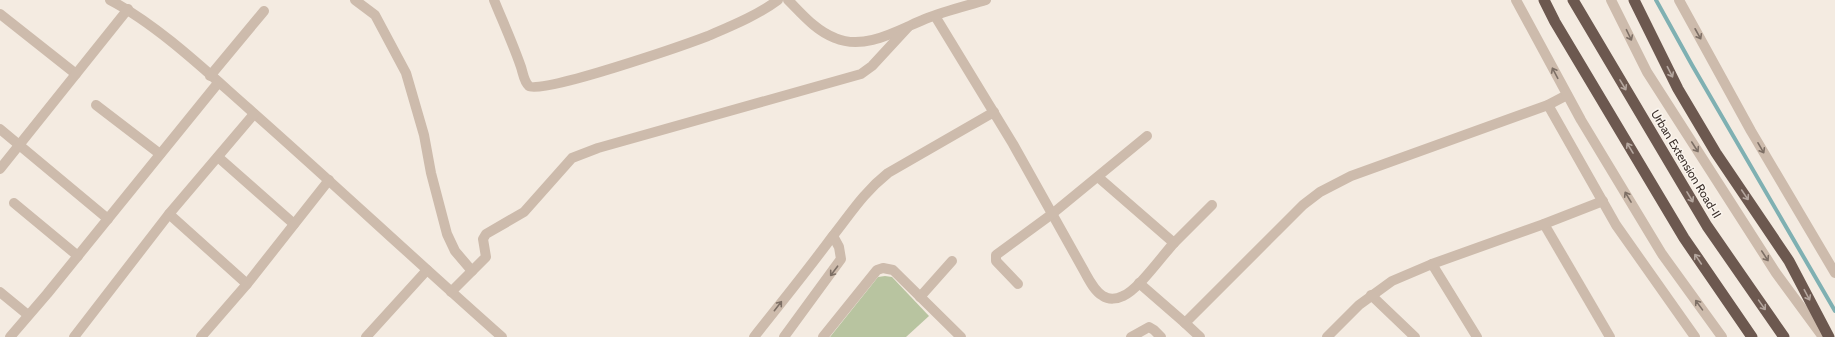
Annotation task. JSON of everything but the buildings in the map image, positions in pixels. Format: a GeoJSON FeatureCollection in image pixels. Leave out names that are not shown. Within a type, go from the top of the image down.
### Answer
{"type":"FeatureCollection","features":[{"type":"Feature","properties":{"kind":"highway"},"geometry":{"type":"LineString","coordinates":[[1544,0],[1555,22],[1684,238],[1752,337]]}},
{"type":"Feature","properties":{"kind":"highway","name":"Urban Extension Road-II"},"geometry":{"type":"LineString","coordinates":[[1573,0],[1707,226],[1784,337]]}},
{"type":"Feature","properties":{"kind":"highway"},"geometry":{"type":"LineString","coordinates":[[1634,0],[1678,89],[1716,153],[1789,260],[1829,337]]}},
{"type":"Feature","properties":{"kind":"street"},"geometry":{"type":"LineString","coordinates":[[110,0],[128,9],[214,79],[329,180],[502,337]]}},
{"type":"Feature","properties":{"kind":"street"},"geometry":{"type":"LineString","coordinates":[[355,0],[375,15],[406,73],[424,135],[447,234],[455,251],[472,271]]}},
{"type":"Feature","properties":{"kind":"street"},"geometry":{"type":"LineString","coordinates":[[494,0],[517,57],[525,82],[528,86],[536,88],[570,81],[682,46],[710,35],[761,11],[778,0]]}},
{"type":"Feature","properties":{"kind":"street"},"geometry":{"type":"LineString","coordinates":[[788,0],[822,32],[835,39],[850,42],[877,39],[935,16],[986,0]]}},
{"type":"Feature","properties":{"kind":"street"},"geometry":{"type":"LineString","coordinates":[[1516,0],[1567,95],[1662,254],[1722,337]]}},
{"type":"Feature","properties":{"kind":"street"},"geometry":{"type":"LineString","coordinates":[[1611,0],[1647,72],[1776,273],[1823,337]]}},
{"type":"Feature","properties":{"kind":"street"},"geometry":{"type":"LineString","coordinates":[[1679,0],[1751,131],[1835,273]]}},
{"type":"Feature","properties":{"kind":"street"},"geometry":{"type":"LineString","coordinates":[[0,169],[20,146],[128,9]]}},
{"type":"Feature","properties":{"kind":"street"},"geometry":{"type":"LineString","coordinates":[[10,337],[78,256],[160,154],[264,11]]}},
{"type":"Feature","properties":{"kind":"street"},"geometry":{"type":"LineString","coordinates":[[0,14],[76,74]]}},
{"type":"Feature","properties":{"kind":"street"},"geometry":{"type":"LineString","coordinates":[[935,16],[994,112],[1083,269],[1095,289],[1103,297],[1115,299],[1125,296],[1139,283],[1174,243],[1212,206]]}},
{"type":"Feature","properties":{"kind":"street"},"geometry":{"type":"LineString","coordinates":[[451,292],[486,257],[483,239],[486,234],[524,212],[568,162],[579,154],[861,74],[872,66],[908,27]]}},
{"type":"Feature","properties":{"kind":"street"},"geometry":{"type":"LineString","coordinates":[[1185,323],[1298,210],[1320,192],[1351,176],[1548,105],[1567,95]]}},
{"type":"Feature","properties":{"kind":"street"},"geometry":{"type":"LineString","coordinates":[[96,105],[160,154]]}},
{"type":"Feature","properties":{"kind":"street"},"geometry":{"type":"LineString","coordinates":[[1548,105],[1628,244],[1670,299],[1696,337]]}},
{"type":"Feature","properties":{"kind":"street"},"geometry":{"type":"LineString","coordinates":[[754,337],[858,202],[888,173],[994,112]]}},
{"type":"Feature","properties":{"kind":"street"},"geometry":{"type":"LineString","coordinates":[[74,337],[169,214],[254,114]]}},
{"type":"Feature","properties":{"kind":"street"},"geometry":{"type":"LineString","coordinates":[[0,129],[108,219]]}},
{"type":"Feature","properties":{"kind":"street"},"geometry":{"type":"LineString","coordinates":[[1018,284],[996,261],[995,257],[999,252],[1052,214],[1147,136]]}},
{"type":"Feature","properties":{"kind":"street"},"geometry":{"type":"LineString","coordinates":[[218,157],[294,224]]}},
{"type":"Feature","properties":{"kind":"street"},"geometry":{"type":"LineString","coordinates":[[1098,177],[1174,243]]}},
{"type":"Feature","properties":{"kind":"street"},"geometry":{"type":"LineString","coordinates":[[201,337],[247,284],[329,180]]}},
{"type":"Feature","properties":{"kind":"street"},"geometry":{"type":"LineString","coordinates":[[1327,337],[1342,320],[1372,295],[1392,281],[1432,264],[1603,201]]}},
{"type":"Feature","properties":{"kind":"street"},"geometry":{"type":"LineString","coordinates":[[14,203],[78,256]]}},
{"type":"Feature","properties":{"kind":"street"},"geometry":{"type":"LineString","coordinates":[[169,214],[247,284]]}},
{"type":"Feature","properties":{"kind":"street"},"geometry":{"type":"LineString","coordinates":[[1544,224],[1610,337]]}},
{"type":"Feature","properties":{"kind":"street"},"geometry":{"type":"LineString","coordinates":[[784,337],[841,259],[840,247],[833,236]]}},
{"type":"Feature","properties":{"kind":"street"},"geometry":{"type":"LineString","coordinates":[[920,297],[952,261]]}},
{"type":"Feature","properties":{"kind":"street"},"geometry":{"type":"LineString","coordinates":[[1432,264],[1477,337]]}},
{"type":"Feature","properties":{"kind":"street"},"geometry":{"type":"LineString","coordinates":[[823,337],[877,270],[883,268],[893,270],[961,337]]}},
{"type":"Feature","properties":{"kind":"street"},"geometry":{"type":"LineString","coordinates":[[366,337],[427,270]]}},
{"type":"Feature","properties":{"kind":"street"},"geometry":{"type":"LineString","coordinates":[[1139,283],[1200,337]]}},
{"type":"Feature","properties":{"kind":"street"},"geometry":{"type":"LineString","coordinates":[[0,292],[28,315]]}},
{"type":"Feature","properties":{"kind":"street"},"geometry":{"type":"LineString","coordinates":[[1372,295],[1416,337]]}},
{"type":"Feature","properties":{"kind":"street"},"geometry":{"type":"LineString","coordinates":[[1131,337],[1149,327],[1161,337]]}},
{"type":"Feature","properties":{"kind":"green space"},"geometry":{"type":"Polygon","coordinates":[[[878,277],[892,277],[929,316],[906,337],[830,337],[878,277]]]}},
{"type":"Feature","properties":{"kind":"waterway"},"geometry":{"type":"LineString","coordinates":[[1656,0],[1692,65],[1835,311]]}}]}
